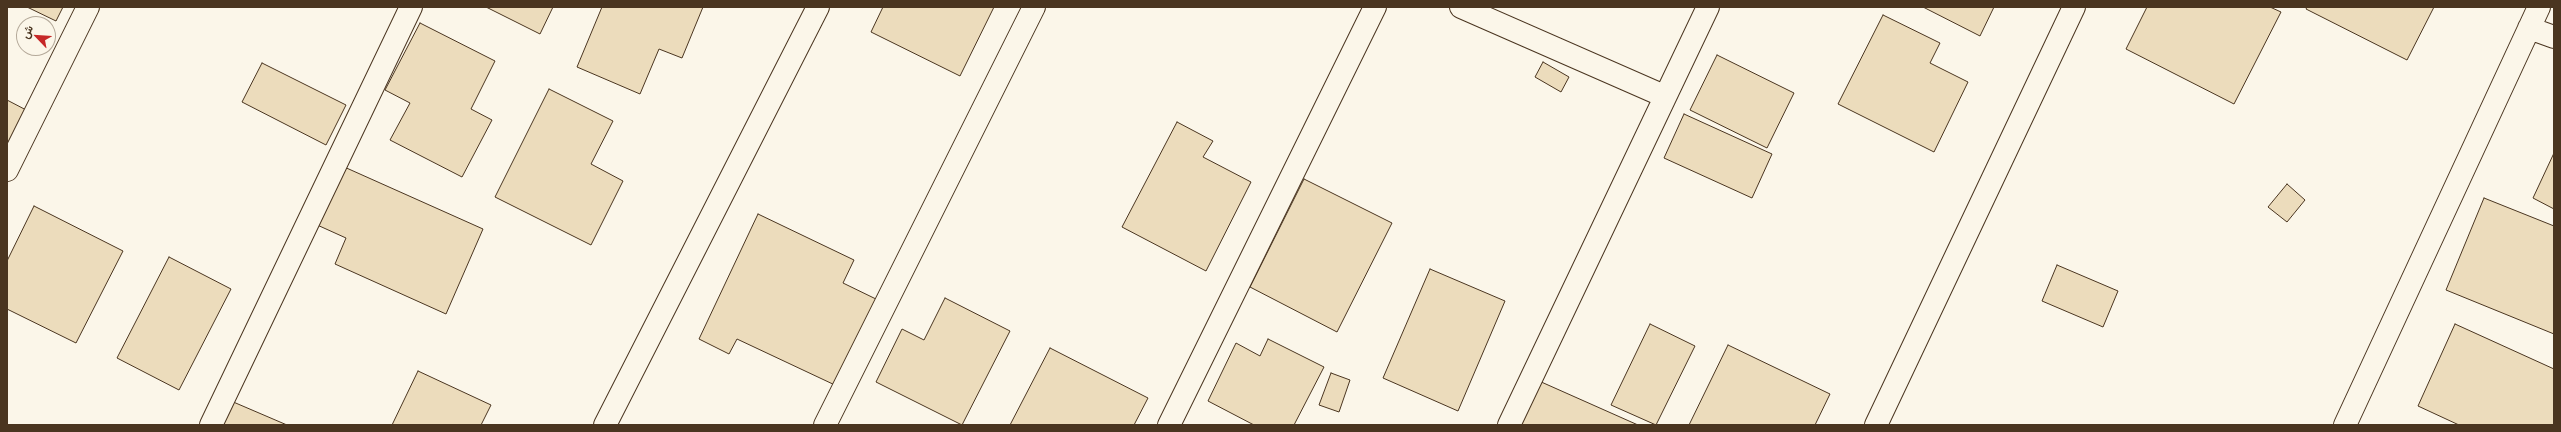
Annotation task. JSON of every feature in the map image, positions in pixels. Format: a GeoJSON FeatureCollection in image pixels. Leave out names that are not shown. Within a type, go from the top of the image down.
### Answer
{"type":"FeatureCollection","features":[{"type":"Feature","properties":{"kind":"street"},"geometry":{"type":"LineString","coordinates":[[7,170],[88,7]]}},
{"type":"Feature","properties":{"kind":"street"},"geometry":{"type":"LineString","coordinates":[[212,425],[412,7]]}},
{"type":"Feature","properties":{"kind":"street"},"geometry":{"type":"LineString","coordinates":[[605,425],[818,7]]}},
{"type":"Feature","properties":{"kind":"street"},"geometry":{"type":"LineString","coordinates":[[825,425],[1034,7]]}},
{"type":"Feature","properties":{"kind":"street"},"geometry":{"type":"LineString","coordinates":[[1169,425],[1374,7]]}},
{"type":"Feature","properties":{"kind":"street"},"geometry":{"type":"LineString","coordinates":[[1461,7],[1664,96]]}},
{"type":"Feature","properties":{"kind":"street"},"geometry":{"type":"LineString","coordinates":[[1509,425],[1664,96],[1708,7]]}},
{"type":"Feature","properties":{"kind":"street"},"geometry":{"type":"LineString","coordinates":[[1876,425],[2074,7]]}},
{"type":"Feature","properties":{"kind":"street"},"geometry":{"type":"LineString","coordinates":[[2345,425],[2539,7]]}},
{"type":"Feature","properties":{"kind":"street"},"geometry":{"type":"LineString","coordinates":[[2529,28],[2554,37]]}},
{"type":"Feature","properties":{"kind":"building"},"geometry":{"type":"Polygon","coordinates":[[[27,7],[63,7],[56,21],[56,16],[46,16],[27,7]]]}},
{"type":"Feature","properties":{"kind":"building"},"geometry":{"type":"Polygon","coordinates":[[[486,7],[553,7],[540,34],[486,7]]]}},
{"type":"Feature","properties":{"kind":"building"},"geometry":{"type":"Polygon","coordinates":[[[602,7],[703,7],[682,58],[659,49],[640,94],[577,67],[602,7]]]}},
{"type":"Feature","properties":{"kind":"building"},"geometry":{"type":"Polygon","coordinates":[[[883,7],[994,7],[960,76],[871,32],[883,7]]]}},
{"type":"Feature","properties":{"kind":"building"},"geometry":{"type":"Polygon","coordinates":[[[1923,7],[1994,7],[1980,36],[1923,7]]]}},
{"type":"Feature","properties":{"kind":"building"},"geometry":{"type":"Polygon","coordinates":[[[2147,7],[2270,7],[2281,12],[2234,104],[2126,49],[2147,7]]]}},
{"type":"Feature","properties":{"kind":"building"},"geometry":{"type":"Polygon","coordinates":[[[2307,7],[2434,7],[2407,60],[2306,9],[2307,7]]]}},
{"type":"Feature","properties":{"kind":"building"},"geometry":{"type":"Polygon","coordinates":[[[1883,15],[1940,43],[1930,63],[1968,82],[1934,152],[1838,104],[1883,15]]]}},
{"type":"Feature","properties":{"kind":"building"},"geometry":{"type":"Polygon","coordinates":[[[420,23],[495,61],[471,109],[492,120],[462,177],[390,140],[410,103],[385,90],[420,23]]]}},
{"type":"Feature","properties":{"kind":"building"},"geometry":{"type":"Polygon","coordinates":[[[1717,55],[1794,93],[1767,148],[1690,110],[1717,55]]]}},
{"type":"Feature","properties":{"kind":"building"},"geometry":{"type":"Polygon","coordinates":[[[1543,62],[1569,77],[1561,92],[1535,77],[1543,62]]]}},
{"type":"Feature","properties":{"kind":"building"},"geometry":{"type":"Polygon","coordinates":[[[262,63],[346,105],[326,145],[242,102],[262,63]]]}},
{"type":"Feature","properties":{"kind":"building"},"geometry":{"type":"Polygon","coordinates":[[[549,89],[613,121],[591,164],[623,181],[591,245],[495,197],[549,89]]]}},
{"type":"Feature","properties":{"kind":"building"},"geometry":{"type":"Polygon","coordinates":[[[7,100],[30,112],[7,157],[7,100]]]}},
{"type":"Feature","properties":{"kind":"building"},"geometry":{"type":"Polygon","coordinates":[[[1684,114],[1772,154],[1752,198],[1664,158],[1684,114]]]}},
{"type":"Feature","properties":{"kind":"building"},"geometry":{"type":"Polygon","coordinates":[[[1177,122],[1213,141],[1203,157],[1251,182],[1206,271],[1122,227],[1177,122]]]}},
{"type":"Feature","properties":{"kind":"building"},"geometry":{"type":"Polygon","coordinates":[[[2554,153],[2554,209],[2533,198],[2554,153]]]}},
{"type":"Feature","properties":{"kind":"building"},"geometry":{"type":"Polygon","coordinates":[[[342,166],[483,229],[446,314],[335,264],[346,238],[315,224],[342,166]]]}},
{"type":"Feature","properties":{"kind":"building"},"geometry":{"type":"Polygon","coordinates":[[[1304,179],[1392,223],[1337,332],[1250,287],[1304,179]]]}},
{"type":"Feature","properties":{"kind":"building"},"geometry":{"type":"Polygon","coordinates":[[[2287,184],[2305,200],[2287,222],[2268,207],[2287,184]]]}},
{"type":"Feature","properties":{"kind":"building"},"geometry":{"type":"Polygon","coordinates":[[[2484,198],[2554,226],[2554,334],[2446,290],[2484,198]]]}},
{"type":"Feature","properties":{"kind":"building"},"geometry":{"type":"Polygon","coordinates":[[[34,206],[123,251],[76,343],[7,309],[7,261],[34,206]]]}},
{"type":"Feature","properties":{"kind":"building"},"geometry":{"type":"Polygon","coordinates":[[[758,214],[854,260],[843,283],[878,300],[837,386],[737,339],[729,354],[699,339],[758,214]]]}},
{"type":"Feature","properties":{"kind":"building"},"geometry":{"type":"Polygon","coordinates":[[[169,257],[231,289],[179,390],[117,358],[169,257]]]}},
{"type":"Feature","properties":{"kind":"building"},"geometry":{"type":"Polygon","coordinates":[[[2057,265],[2118,291],[2103,327],[2042,301],[2057,265]]]}},
{"type":"Feature","properties":{"kind":"building"},"geometry":{"type":"Polygon","coordinates":[[[1430,269],[1505,301],[1458,411],[1383,378],[1430,269]]]}},
{"type":"Feature","properties":{"kind":"building"},"geometry":{"type":"Polygon","coordinates":[[[945,298],[1010,331],[962,425],[876,382],[902,329],[924,340],[945,298]]]}},
{"type":"Feature","properties":{"kind":"building"},"geometry":{"type":"Polygon","coordinates":[[[1650,324],[1695,346],[1656,425],[1611,405],[1650,324]]]}},
{"type":"Feature","properties":{"kind":"building"},"geometry":{"type":"Polygon","coordinates":[[[2455,324],[2554,369],[2554,425],[2459,425],[2418,406],[2455,324]]]}},
{"type":"Feature","properties":{"kind":"building"},"geometry":{"type":"Polygon","coordinates":[[[1268,339],[1324,367],[1294,425],[1254,425],[1208,401],[1236,343],[1260,356],[1268,339]]]}},
{"type":"Feature","properties":{"kind":"building"},"geometry":{"type":"Polygon","coordinates":[[[1728,345],[1830,394],[1815,425],[1689,425],[1728,345]]]}},
{"type":"Feature","properties":{"kind":"building"},"geometry":{"type":"Polygon","coordinates":[[[1050,348],[1148,398],[1134,425],[1010,425],[1050,348]]]}},
{"type":"Feature","properties":{"kind":"building"},"geometry":{"type":"Polygon","coordinates":[[[418,371],[491,405],[481,425],[392,425],[418,371]]]}},
{"type":"Feature","properties":{"kind":"building"},"geometry":{"type":"Polygon","coordinates":[[[1331,373],[1350,380],[1339,412],[1319,405],[1331,373]]]}},
{"type":"Feature","properties":{"kind":"building"},"geometry":{"type":"Polygon","coordinates":[[[1539,381],[1638,425],[1519,425],[1539,381]]]}},
{"type":"Feature","properties":{"kind":"building"},"geometry":{"type":"Polygon","coordinates":[[[231,401],[287,425],[220,425],[231,401]]]}}]}
